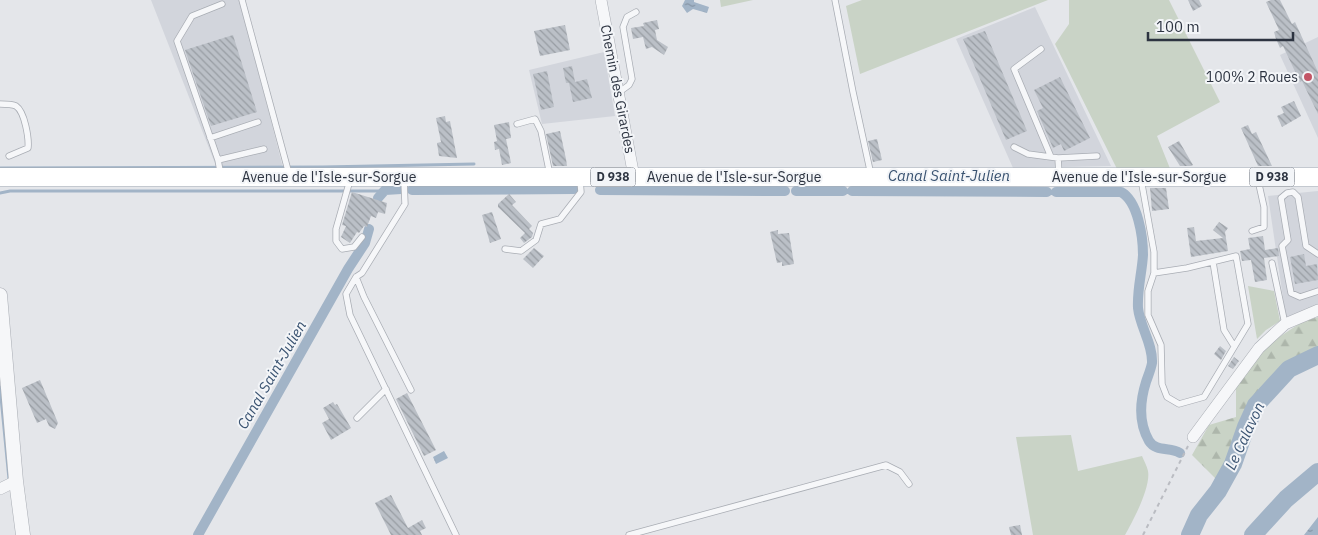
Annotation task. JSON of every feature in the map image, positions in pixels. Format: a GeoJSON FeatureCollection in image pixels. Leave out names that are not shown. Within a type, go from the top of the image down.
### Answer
{"type":"FeatureCollection","features":[{"type":"Feature","properties":{"kind":"main road","name":"Avenue de l'Isle-sur-Sorgue"},"geometry":{"type":"LineString","coordinates":[[0,177],[219,168],[290,177],[404,178],[1318,177]]}},
{"type":"Feature","properties":{"kind":"street","name":"Chemin des Girardes"},"geometry":{"type":"LineString","coordinates":[[601,0],[634,177]]}},
{"type":"Feature","properties":{"kind":"street"},"geometry":{"type":"LineString","coordinates":[[0,295],[1,332],[23,535]]}},
{"type":"Feature","properties":{"kind":"street"},"geometry":{"type":"LineString","coordinates":[[1193,438],[1259,348],[1285,324],[1318,310]]}},
{"type":"Feature","properties":{"kind":"street"},"geometry":{"type":"LineString","coordinates":[[0,490],[16,480]]}},
{"type":"Feature","properties":{"kind":"lane"},"geometry":{"type":"LineString","coordinates":[[242,0],[290,177]]}},
{"type":"Feature","properties":{"kind":"lane"},"geometry":{"type":"LineString","coordinates":[[835,0],[872,177]]}},
{"type":"Feature","properties":{"kind":"lane"},"geometry":{"type":"LineString","coordinates":[[222,4],[192,16],[177,41],[219,168],[264,149]]}},
{"type":"Feature","properties":{"kind":"lane"},"geometry":{"type":"LineString","coordinates":[[618,93],[629,85],[632,79],[623,27],[627,17],[636,12]]}},
{"type":"Feature","properties":{"kind":"lane"},"geometry":{"type":"LineString","coordinates":[[1041,49],[1014,69],[1050,157]]}},
{"type":"Feature","properties":{"kind":"lane"},"geometry":{"type":"LineString","coordinates":[[0,104],[14,105],[20,110],[30,138],[28,148],[9,156]]}},
{"type":"Feature","properties":{"kind":"lane"},"geometry":{"type":"LineString","coordinates":[[517,124],[535,119],[541,131],[550,177]]}},
{"type":"Feature","properties":{"kind":"lane"},"geometry":{"type":"LineString","coordinates":[[210,138],[258,122]]}},
{"type":"Feature","properties":{"kind":"lane"},"geometry":{"type":"LineString","coordinates":[[1014,147],[1028,154],[1058,158],[1097,156]]}},
{"type":"Feature","properties":{"kind":"lane"},"geometry":{"type":"LineString","coordinates":[[1058,158],[1059,177]]}},
{"type":"Feature","properties":{"kind":"lane"},"geometry":{"type":"LineString","coordinates":[[351,177],[336,228],[336,241],[342,249],[354,247],[362,237]]}},
{"type":"Feature","properties":{"kind":"lane"},"geometry":{"type":"LineString","coordinates":[[505,249],[521,251],[536,240],[540,224],[560,219],[581,192],[580,177]]}},
{"type":"Feature","properties":{"kind":"lane"},"geometry":{"type":"LineString","coordinates":[[1140,177],[1154,252],[1154,273],[1148,291],[1148,315],[1161,345],[1162,384],[1167,397],[1180,404],[1204,397],[1248,324],[1236,256],[1187,268],[1154,273]]}},
{"type":"Feature","properties":{"kind":"lane"},"geometry":{"type":"LineString","coordinates":[[1252,231],[1264,227],[1264,207],[1258,177]]}},
{"type":"Feature","properties":{"kind":"lane"},"geometry":{"type":"LineString","coordinates":[[404,178],[405,204],[362,273],[356,277],[346,294],[350,315],[456,535]]}},
{"type":"Feature","properties":{"kind":"lane"},"geometry":{"type":"LineString","coordinates":[[1318,254],[1306,246],[1298,198],[1293,192],[1287,193],[1281,198],[1288,240],[1282,246],[1291,293],[1300,297],[1318,291]]}},
{"type":"Feature","properties":{"kind":"lane"},"geometry":{"type":"LineString","coordinates":[[1213,262],[1224,330],[1234,346]]}},
{"type":"Feature","properties":{"kind":"lane"},"geometry":{"type":"LineString","coordinates":[[1272,263],[1285,324]]}},
{"type":"Feature","properties":{"kind":"lane"},"geometry":{"type":"LineString","coordinates":[[356,277],[364,297],[411,390]]}},
{"type":"Feature","properties":{"kind":"lane"},"geometry":{"type":"LineString","coordinates":[[356,418],[386,389]]}},
{"type":"Feature","properties":{"kind":"lane"},"geometry":{"type":"LineString","coordinates":[[629,535],[886,465],[900,472],[909,484]]}},
{"type":"Feature","properties":{"kind":"path"},"geometry":{"type":"LineString","coordinates":[[1143,535],[1193,438]]}},
{"type":"Feature","properties":{"kind":"shaded area"},"geometry":{"type":"Polygon","coordinates":[[[151,0],[240,0],[283,168],[216,166],[151,0]]]}},
{"type":"Feature","properties":{"kind":"shaded area"},"geometry":{"type":"Polygon","coordinates":[[[1035,7],[1111,166],[1013,168],[956,39],[1035,7]]]}},
{"type":"Feature","properties":{"kind":"shaded area"},"geometry":{"type":"Polygon","coordinates":[[[1318,37],[1318,138],[1280,55],[1318,37]]]}},
{"type":"Feature","properties":{"kind":"shaded area"},"geometry":{"type":"Polygon","coordinates":[[[604,52],[615,116],[542,124],[529,70],[604,52]]]}},
{"type":"Feature","properties":{"kind":"shaded area"},"geometry":{"type":"Polygon","coordinates":[[[1318,191],[1318,305],[1286,318],[1268,196],[1318,191]]]}},
{"type":"Feature","properties":{"kind":"green space"},"geometry":{"type":"Polygon","coordinates":[[[720,0],[753,0],[721,7],[720,0]]]}},
{"type":"Feature","properties":{"kind":"green space"},"geometry":{"type":"Polygon","coordinates":[[[862,0],[1048,0],[860,74],[846,6],[862,0]]]}},
{"type":"Feature","properties":{"kind":"green space"},"geometry":{"type":"Polygon","coordinates":[[[1069,0],[1169,0],[1220,102],[1157,136],[1171,171],[1117,169],[1055,44],[1069,24],[1069,0]]]}},
{"type":"Feature","properties":{"kind":"green space"},"geometry":{"type":"Polygon","coordinates":[[[1248,286],[1274,291],[1280,321],[1266,330],[1257,339],[1248,286]]]}},
{"type":"Feature","properties":{"kind":"green space"},"geometry":{"type":"Polygon","coordinates":[[[1318,317],[1318,351],[1285,367],[1260,393],[1244,416],[1227,466],[1217,480],[1192,455],[1209,425],[1236,417],[1236,385],[1270,343],[1302,322],[1318,317]]]}},
{"type":"Feature","properties":{"kind":"green space"},"geometry":{"type":"Polygon","coordinates":[[[1071,435],[1078,471],[1142,456],[1148,471],[1147,486],[1141,504],[1125,535],[1033,535],[1016,437],[1071,435]]]}},
{"type":"Feature","properties":{"kind":"water"},"geometry":{"type":"Polygon","coordinates":[[[685,0],[694,0],[694,2],[709,7],[707,13],[693,9],[687,13],[682,6],[685,0]]]}},
{"type":"Feature","properties":{"kind":"water"},"geometry":{"type":"Polygon","coordinates":[[[444,451],[448,458],[436,464],[433,457],[444,451]]]}},
{"type":"Feature","properties":{"kind":"water"},"geometry":{"type":"Polygon","coordinates":[[[1318,517],[1318,535],[1304,535],[1318,517]]]}},
{"type":"Feature","properties":{"kind":"building"},"geometry":{"type":"Polygon","coordinates":[[[1188,0],[1199,0],[1202,6],[1193,11],[1188,0]]]}},
{"type":"Feature","properties":{"kind":"building"},"geometry":{"type":"Polygon","coordinates":[[[1280,0],[1292,24],[1295,22],[1318,72],[1318,114],[1283,46],[1280,48],[1276,39],[1274,32],[1279,30],[1266,2],[1280,0]]]}},
{"type":"Feature","properties":{"kind":"building"},"geometry":{"type":"Polygon","coordinates":[[[657,20],[659,29],[655,30],[657,40],[668,47],[664,55],[652,47],[646,49],[643,37],[633,39],[631,28],[644,26],[643,23],[657,20]]]}},
{"type":"Feature","properties":{"kind":"building"},"geometry":{"type":"Polygon","coordinates":[[[565,25],[570,50],[540,56],[534,31],[565,25]]]}},
{"type":"Feature","properties":{"kind":"building"},"geometry":{"type":"Polygon","coordinates":[[[985,31],[1027,131],[1006,140],[963,39],[985,31]]]}},
{"type":"Feature","properties":{"kind":"building"},"geometry":{"type":"Polygon","coordinates":[[[233,35],[257,112],[211,126],[185,50],[233,35]]]}},
{"type":"Feature","properties":{"kind":"building"},"geometry":{"type":"Polygon","coordinates":[[[572,66],[575,82],[587,79],[592,98],[573,102],[569,83],[566,83],[563,68],[572,66]]]}},
{"type":"Feature","properties":{"kind":"building"},"geometry":{"type":"Polygon","coordinates":[[[547,71],[554,107],[541,110],[533,74],[547,71]]]}},
{"type":"Feature","properties":{"kind":"building"},"geometry":{"type":"Polygon","coordinates":[[[1060,77],[1090,138],[1064,151],[1061,144],[1053,148],[1037,111],[1043,108],[1034,90],[1060,77]]]}},
{"type":"Feature","properties":{"kind":"building"},"geometry":{"type":"Polygon","coordinates":[[[1294,101],[1301,116],[1282,127],[1277,116],[1284,113],[1281,107],[1294,101]]]}},
{"type":"Feature","properties":{"kind":"building"},"geometry":{"type":"Polygon","coordinates":[[[445,116],[446,122],[450,121],[457,158],[439,156],[437,143],[441,142],[436,118],[445,116]]]}},
{"type":"Feature","properties":{"kind":"building"},"geometry":{"type":"Polygon","coordinates":[[[509,122],[511,138],[506,139],[511,163],[502,165],[499,149],[495,150],[494,142],[497,141],[494,125],[509,122]]]}},
{"type":"Feature","properties":{"kind":"building"},"geometry":{"type":"Polygon","coordinates":[[[1248,125],[1252,134],[1256,132],[1272,166],[1258,166],[1241,128],[1248,125]]]}},
{"type":"Feature","properties":{"kind":"building"},"geometry":{"type":"Polygon","coordinates":[[[560,131],[567,166],[553,166],[546,134],[560,131]]]}},
{"type":"Feature","properties":{"kind":"building"},"geometry":{"type":"Polygon","coordinates":[[[877,139],[882,160],[873,162],[868,141],[877,139]]]}},
{"type":"Feature","properties":{"kind":"building"},"geometry":{"type":"Polygon","coordinates":[[[1179,141],[1193,165],[1180,166],[1168,147],[1179,141]]]}},
{"type":"Feature","properties":{"kind":"building"},"geometry":{"type":"Polygon","coordinates":[[[1150,188],[1166,188],[1169,209],[1152,211],[1150,188]]]}},
{"type":"Feature","properties":{"kind":"building"},"geometry":{"type":"Polygon","coordinates":[[[352,192],[387,203],[385,214],[378,212],[376,218],[371,216],[367,227],[364,226],[359,233],[357,232],[350,243],[341,237],[346,226],[342,225],[352,192]]]}},
{"type":"Feature","properties":{"kind":"building"},"geometry":{"type":"Polygon","coordinates":[[[509,194],[516,202],[512,205],[532,226],[529,229],[533,233],[532,237],[524,243],[520,238],[525,233],[498,207],[498,204],[509,194]]]}},
{"type":"Feature","properties":{"kind":"building"},"geometry":{"type":"Polygon","coordinates":[[[492,212],[501,239],[490,243],[482,215],[492,212]]]}},
{"type":"Feature","properties":{"kind":"building"},"geometry":{"type":"Polygon","coordinates":[[[1219,222],[1228,228],[1225,232],[1228,251],[1191,257],[1187,228],[1194,227],[1196,241],[1223,238],[1213,230],[1219,222]]]}},
{"type":"Feature","properties":{"kind":"building"},"geometry":{"type":"Polygon","coordinates":[[[778,230],[778,234],[789,233],[794,264],[782,266],[782,262],[777,263],[770,232],[778,230]]]}},
{"type":"Feature","properties":{"kind":"building"},"geometry":{"type":"Polygon","coordinates":[[[1263,236],[1265,250],[1278,248],[1279,256],[1264,258],[1267,280],[1255,282],[1251,260],[1242,261],[1240,251],[1250,249],[1248,238],[1263,236]]]}},
{"type":"Feature","properties":{"kind":"building"},"geometry":{"type":"Polygon","coordinates":[[[534,248],[544,256],[533,268],[523,259],[534,248]]]}},
{"type":"Feature","properties":{"kind":"building"},"geometry":{"type":"Polygon","coordinates":[[[1304,254],[1306,266],[1317,264],[1318,280],[1295,284],[1290,257],[1304,254]]]}},
{"type":"Feature","properties":{"kind":"building"},"geometry":{"type":"Polygon","coordinates":[[[1220,346],[1226,351],[1221,360],[1214,354],[1220,346]]]}},
{"type":"Feature","properties":{"kind":"building"},"geometry":{"type":"Polygon","coordinates":[[[1234,357],[1239,361],[1233,369],[1228,366],[1234,357]]]}},
{"type":"Feature","properties":{"kind":"building"},"geometry":{"type":"Polygon","coordinates":[[[40,380],[58,423],[55,429],[49,426],[46,419],[37,423],[22,388],[40,380]]]}},
{"type":"Feature","properties":{"kind":"building"},"geometry":{"type":"Polygon","coordinates":[[[407,393],[436,450],[424,456],[396,399],[407,393]]]}},
{"type":"Feature","properties":{"kind":"building"},"geometry":{"type":"Polygon","coordinates":[[[333,402],[335,405],[337,404],[351,428],[331,440],[322,423],[329,419],[323,408],[333,402]]]}},
{"type":"Feature","properties":{"kind":"building"},"geometry":{"type":"Polygon","coordinates":[[[391,495],[408,528],[422,520],[426,528],[420,531],[422,535],[391,535],[375,503],[391,495]]]}},
{"type":"Feature","properties":{"kind":"building"},"geometry":{"type":"Polygon","coordinates":[[[1020,525],[1022,535],[1011,535],[1009,527],[1020,525]]]}},
{"type":"Feature","properties":{"kind":"waterway"},"geometry":{"type":"LineString","coordinates":[[0,168],[323,167],[474,164]]}},
{"type":"Feature","properties":{"kind":"waterway","name":"Canal Saint-Julien"},"geometry":{"type":"LineString","coordinates":[[378,198],[385,190],[401,189]]}},
{"type":"Feature","properties":{"kind":"waterway","name":"Canal Saint-Julien"},"geometry":{"type":"LineString","coordinates":[[412,190],[574,189]]}},
{"type":"Feature","properties":{"kind":"waterway","name":"Canal Saint-Julien"},"geometry":{"type":"LineString","coordinates":[[600,190],[785,191]]}},
{"type":"Feature","properties":{"kind":"waterway"},"geometry":{"type":"LineString","coordinates":[[0,193],[10,191],[383,191]]}},
{"type":"Feature","properties":{"kind":"waterway","name":"Canal Saint-Julien"},"geometry":{"type":"LineString","coordinates":[[796,191],[843,191]]}},
{"type":"Feature","properties":{"kind":"waterway","name":"Canal Saint-Julien"},"geometry":{"type":"LineString","coordinates":[[852,191],[1047,192]]}},
{"type":"Feature","properties":{"kind":"waterway","name":"Canal Saint-Julien"},"geometry":{"type":"LineString","coordinates":[[1056,192],[1121,192],[1132,203],[1141,230],[1143,255],[1138,308],[1152,356],[1152,363],[1142,397],[1141,412],[1143,426],[1145,434],[1155,447],[1180,453]]}},
{"type":"Feature","properties":{"kind":"waterway","name":"Canal Saint-Julien"},"geometry":{"type":"LineString","coordinates":[[198,535],[348,269],[365,243],[369,229]]}},
{"type":"Feature","properties":{"kind":"waterway","name":"Le Calavon"},"geometry":{"type":"LineString","coordinates":[[1190,535],[1199,515],[1218,491],[1233,464],[1256,405],[1289,369],[1318,355]]}},
{"type":"Feature","properties":{"kind":"waterway"},"geometry":{"type":"LineString","coordinates":[[0,387],[9,479]]}},
{"type":"Feature","properties":{"kind":"waterway"},"geometry":{"type":"LineString","coordinates":[[1253,535],[1286,499],[1318,472]]}},
{"type":"Feature","properties":{"kind":"place","name":"100% 2 Roues"},"geometry":{"type":"Point","coordinates":[1308,77]}}]}
